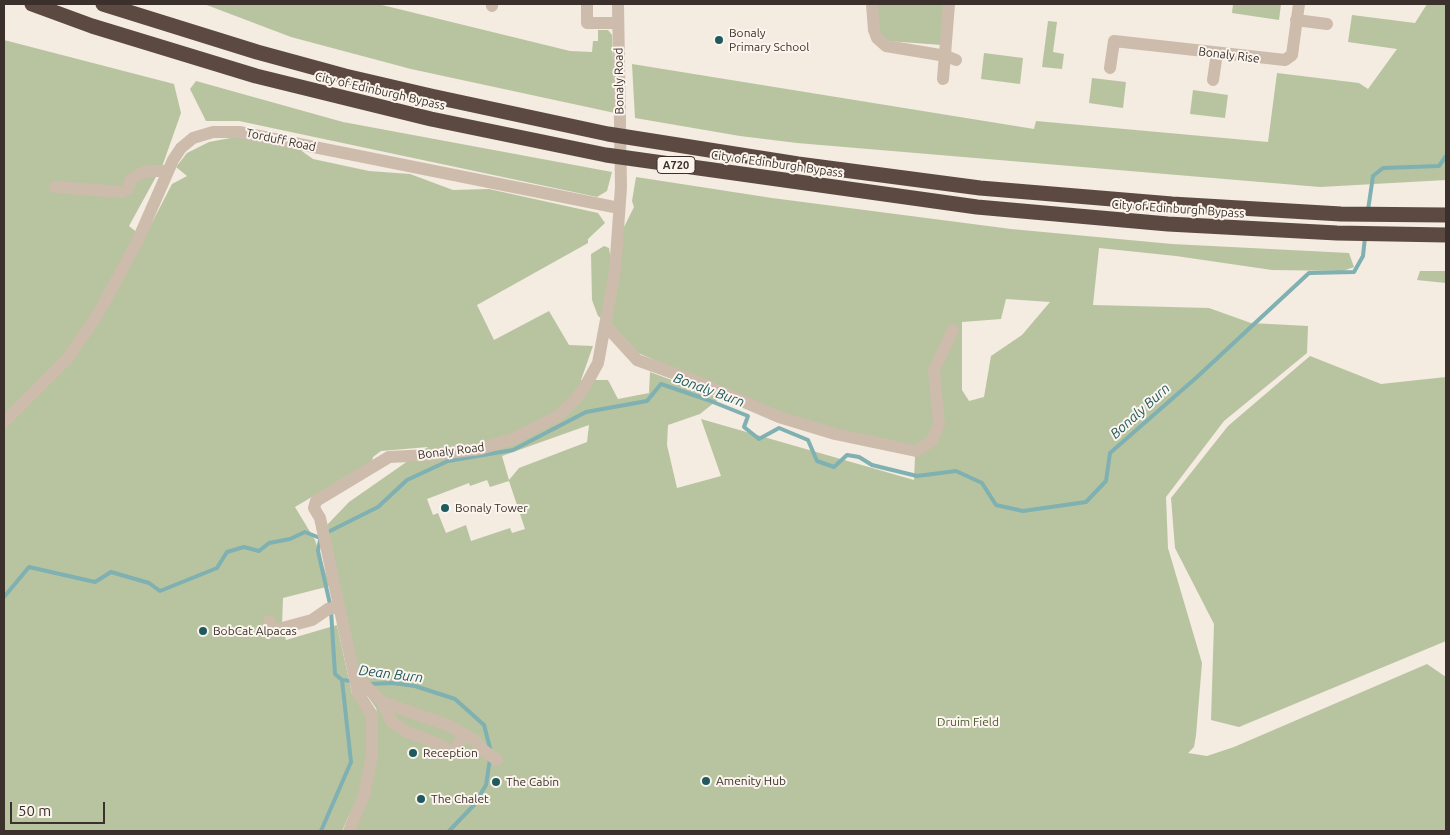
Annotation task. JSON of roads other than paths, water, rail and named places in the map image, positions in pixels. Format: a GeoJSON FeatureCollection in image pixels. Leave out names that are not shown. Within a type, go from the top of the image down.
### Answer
{"type":"FeatureCollection","features":[{"type":"Feature","properties":{"kind":"highway","name":"City of Edinburgh Bypass"},"geometry":{"type":"LineString","coordinates":[[32,4],[92,26],[256,76],[431,119],[606,155],[977,207],[1168,224],[1338,233],[1446,235]]}},
{"type":"Feature","properties":{"kind":"highway","name":"City of Edinburgh Bypass"},"geometry":{"type":"LineString","coordinates":[[102,4],[194,34],[345,76],[608,134],[798,164],[980,188],[1172,204],[1341,214],[1446,215]]}},
{"type":"Feature","properties":{"kind":"street"},"geometry":{"type":"LineString","coordinates":[[588,4],[587,23],[618,23]]}},
{"type":"Feature","properties":{"kind":"street","name":"Bonaly Road"},"geometry":{"type":"LineString","coordinates":[[348,831],[364,795],[372,756],[372,715],[358,693],[358,681],[339,607],[324,534],[320,518],[315,513],[316,501],[389,457],[431,455],[480,449],[512,439],[558,416],[576,399],[594,369],[606,326],[615,271],[621,169],[618,4]]}},
{"type":"Feature","properties":{"kind":"street"},"geometry":{"type":"LineString","coordinates":[[872,4],[874,30],[877,38],[886,46],[951,58]]}},
{"type":"Feature","properties":{"kind":"street"},"geometry":{"type":"LineString","coordinates":[[943,79],[951,58],[949,4]]}},
{"type":"Feature","properties":{"kind":"street","name":"Bonaly Rise"},"geometry":{"type":"LineString","coordinates":[[1110,68],[1114,40],[1285,60],[1292,55],[1298,4]]}},
{"type":"Feature","properties":{"kind":"street"},"geometry":{"type":"LineString","coordinates":[[1296,20],[1327,24]]}},
{"type":"Feature","properties":{"kind":"street"},"geometry":{"type":"LineString","coordinates":[[1213,80],[1217,53]]}},
{"type":"Feature","properties":{"kind":"street","name":"Torduff Road"},"geometry":{"type":"LineString","coordinates":[[4,422],[67,359],[97,316],[137,242],[168,171],[181,148],[193,138],[213,132],[239,132],[619,208]]}},
{"type":"Feature","properties":{"kind":"street"},"geometry":{"type":"LineString","coordinates":[[55,187],[122,192],[128,189],[131,180],[146,171],[168,171]]}},
{"type":"Feature","properties":{"kind":"street"},"geometry":{"type":"LineString","coordinates":[[606,326],[637,360],[698,382],[779,417],[835,434],[916,451],[932,441],[939,424],[934,370],[953,330]]}},
{"type":"Feature","properties":{"kind":"street"},"geometry":{"type":"LineString","coordinates":[[269,621],[271,631],[312,620],[328,609],[339,607]]}},
{"type":"Feature","properties":{"kind":"street"},"geometry":{"type":"LineString","coordinates":[[358,681],[382,702],[450,726],[474,740],[483,750],[497,760]]}},
{"type":"Feature","properties":{"kind":"street"},"geometry":{"type":"LineString","coordinates":[[382,702],[392,722],[407,732],[438,744],[452,753],[464,735]]}},
{"type":"Feature","properties":{"kind":"waterway","name":"Bonaly Burn"},"geometry":{"type":"LineString","coordinates":[[1368,210],[1373,176],[1383,168],[1439,166],[1446,156]]}},
{"type":"Feature","properties":{"kind":"waterway","name":"Bonaly Burn"},"geometry":{"type":"LineString","coordinates":[[326,533],[378,507],[407,480],[448,461],[513,450],[586,412],[647,401],[661,384],[748,416],[744,427],[759,439],[779,428],[808,440],[817,461],[834,467],[847,455],[859,457],[872,465],[917,476],[956,471],[982,483],[996,505],[1023,511],[1086,502],[1106,481],[1110,453],[1197,377],[1309,273],[1354,272],[1363,256],[1365,237]]}},
{"type":"Feature","properties":{"kind":"waterway"},"geometry":{"type":"LineString","coordinates":[[4,597],[29,567],[95,582],[111,572],[149,583],[160,591],[217,568],[227,552],[244,547],[259,551],[269,543],[290,539],[305,532],[320,538]]}},
{"type":"Feature","properties":{"kind":"waterway"},"geometry":{"type":"LineString","coordinates":[[320,540],[318,551],[330,604]]}},
{"type":"Feature","properties":{"kind":"waterway"},"geometry":{"type":"LineString","coordinates":[[331,610],[335,674],[342,680]]}},
{"type":"Feature","properties":{"kind":"waterway","name":"Dean Burn"},"geometry":{"type":"LineString","coordinates":[[342,680],[352,681]]}},
{"type":"Feature","properties":{"kind":"waterway"},"geometry":{"type":"LineString","coordinates":[[321,831],[351,762],[342,680]]}},
{"type":"Feature","properties":{"kind":"waterway","name":"Dean Burn"},"geometry":{"type":"LineString","coordinates":[[369,684],[392,683],[415,686],[455,699],[484,725],[491,752]]}},
{"type":"Feature","properties":{"kind":"waterway","name":"Dean Burn"},"geometry":{"type":"LineString","coordinates":[[449,831],[474,805],[486,785],[490,759]]}},
{"type":"Feature","properties":{"kind":"place","name":"Bonaly Primary School"},"geometry":{"type":"Point","coordinates":[719,40]}},
{"type":"Feature","properties":{"kind":"place","name":"Bonaly Tower"},"geometry":{"type":"Point","coordinates":[445,508]}},
{"type":"Feature","properties":{"kind":"place","name":"BobCat Alpacas"},"geometry":{"type":"Point","coordinates":[203,631]}},
{"type":"Feature","properties":{"kind":"place","name":"Reception"},"geometry":{"type":"Point","coordinates":[413,753]}},
{"type":"Feature","properties":{"kind":"place","name":"Amenity Hub"},"geometry":{"type":"Point","coordinates":[706,781]}},
{"type":"Feature","properties":{"kind":"place","name":"The Cabin"},"geometry":{"type":"Point","coordinates":[496,782]}},
{"type":"Feature","properties":{"kind":"place","name":"The Chalet"},"geometry":{"type":"Point","coordinates":[421,799]}},
{"type":"Feature","properties":{"kind":"park label","name":"Druim Field"},"geometry":{"type":"Point","coordinates":[968,722]}}]}
